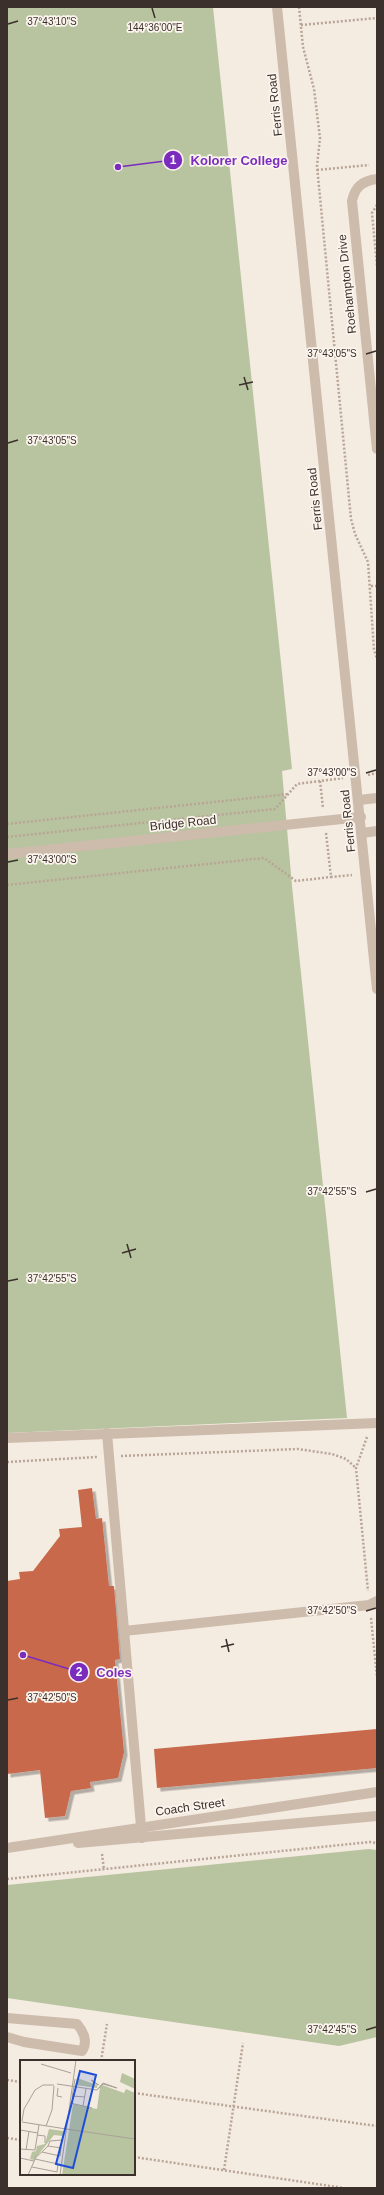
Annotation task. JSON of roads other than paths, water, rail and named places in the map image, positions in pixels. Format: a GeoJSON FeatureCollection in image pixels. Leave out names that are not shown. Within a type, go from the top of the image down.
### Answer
{"type":"FeatureCollection","features":[{"type":"Feature","properties":{"kind":"street","name":"Ferris Road"},"geometry":{"type":"LineString","coordinates":[[277,7],[357,776],[377,988]]}},
{"type":"Feature","properties":{"kind":"street","name":"Roehampton Drive"},"geometry":{"type":"LineString","coordinates":[[377,179],[362,183],[357,188],[352,201],[372,363],[377,449]]}},
{"type":"Feature","properties":{"kind":"street"},"geometry":{"type":"LineString","coordinates":[[359,800],[377,798]]}},
{"type":"Feature","properties":{"kind":"street","name":"Bridge Road"},"geometry":{"type":"LineString","coordinates":[[7,854],[361,817]]}},
{"type":"Feature","properties":{"kind":"street"},"geometry":{"type":"LineString","coordinates":[[362,833],[377,831]]}},
{"type":"Feature","properties":{"kind":"street"},"geometry":{"type":"LineString","coordinates":[[7,1438],[375,1423]]}},
{"type":"Feature","properties":{"kind":"street"},"geometry":{"type":"LineString","coordinates":[[108,1433],[141,1832]]}},
{"type":"Feature","properties":{"kind":"street"},"geometry":{"type":"LineString","coordinates":[[124,1631],[374,1605]]}},
{"type":"Feature","properties":{"kind":"street","name":"Coach Street"},"geometry":{"type":"LineString","coordinates":[[7,1849],[141,1832],[377,1792]]}},
{"type":"Feature","properties":{"kind":"street","name":"Coach Street"},"geometry":{"type":"LineString","coordinates":[[141,1832],[377,1816]]}},
{"type":"Feature","properties":{"kind":"street"},"geometry":{"type":"LineString","coordinates":[[7,2018],[77,2024],[84,2035],[85,2044],[82,2051],[24,2042],[7,2037]]}},
{"type":"Feature","properties":{"kind":"place","name":"Kolorer College"},"geometry":{"type":"Point","coordinates":[118,167]}},
{"type":"Feature","properties":{"kind":"place","name":"Coles"},"geometry":{"type":"Point","coordinates":[23,1655]}}]}
